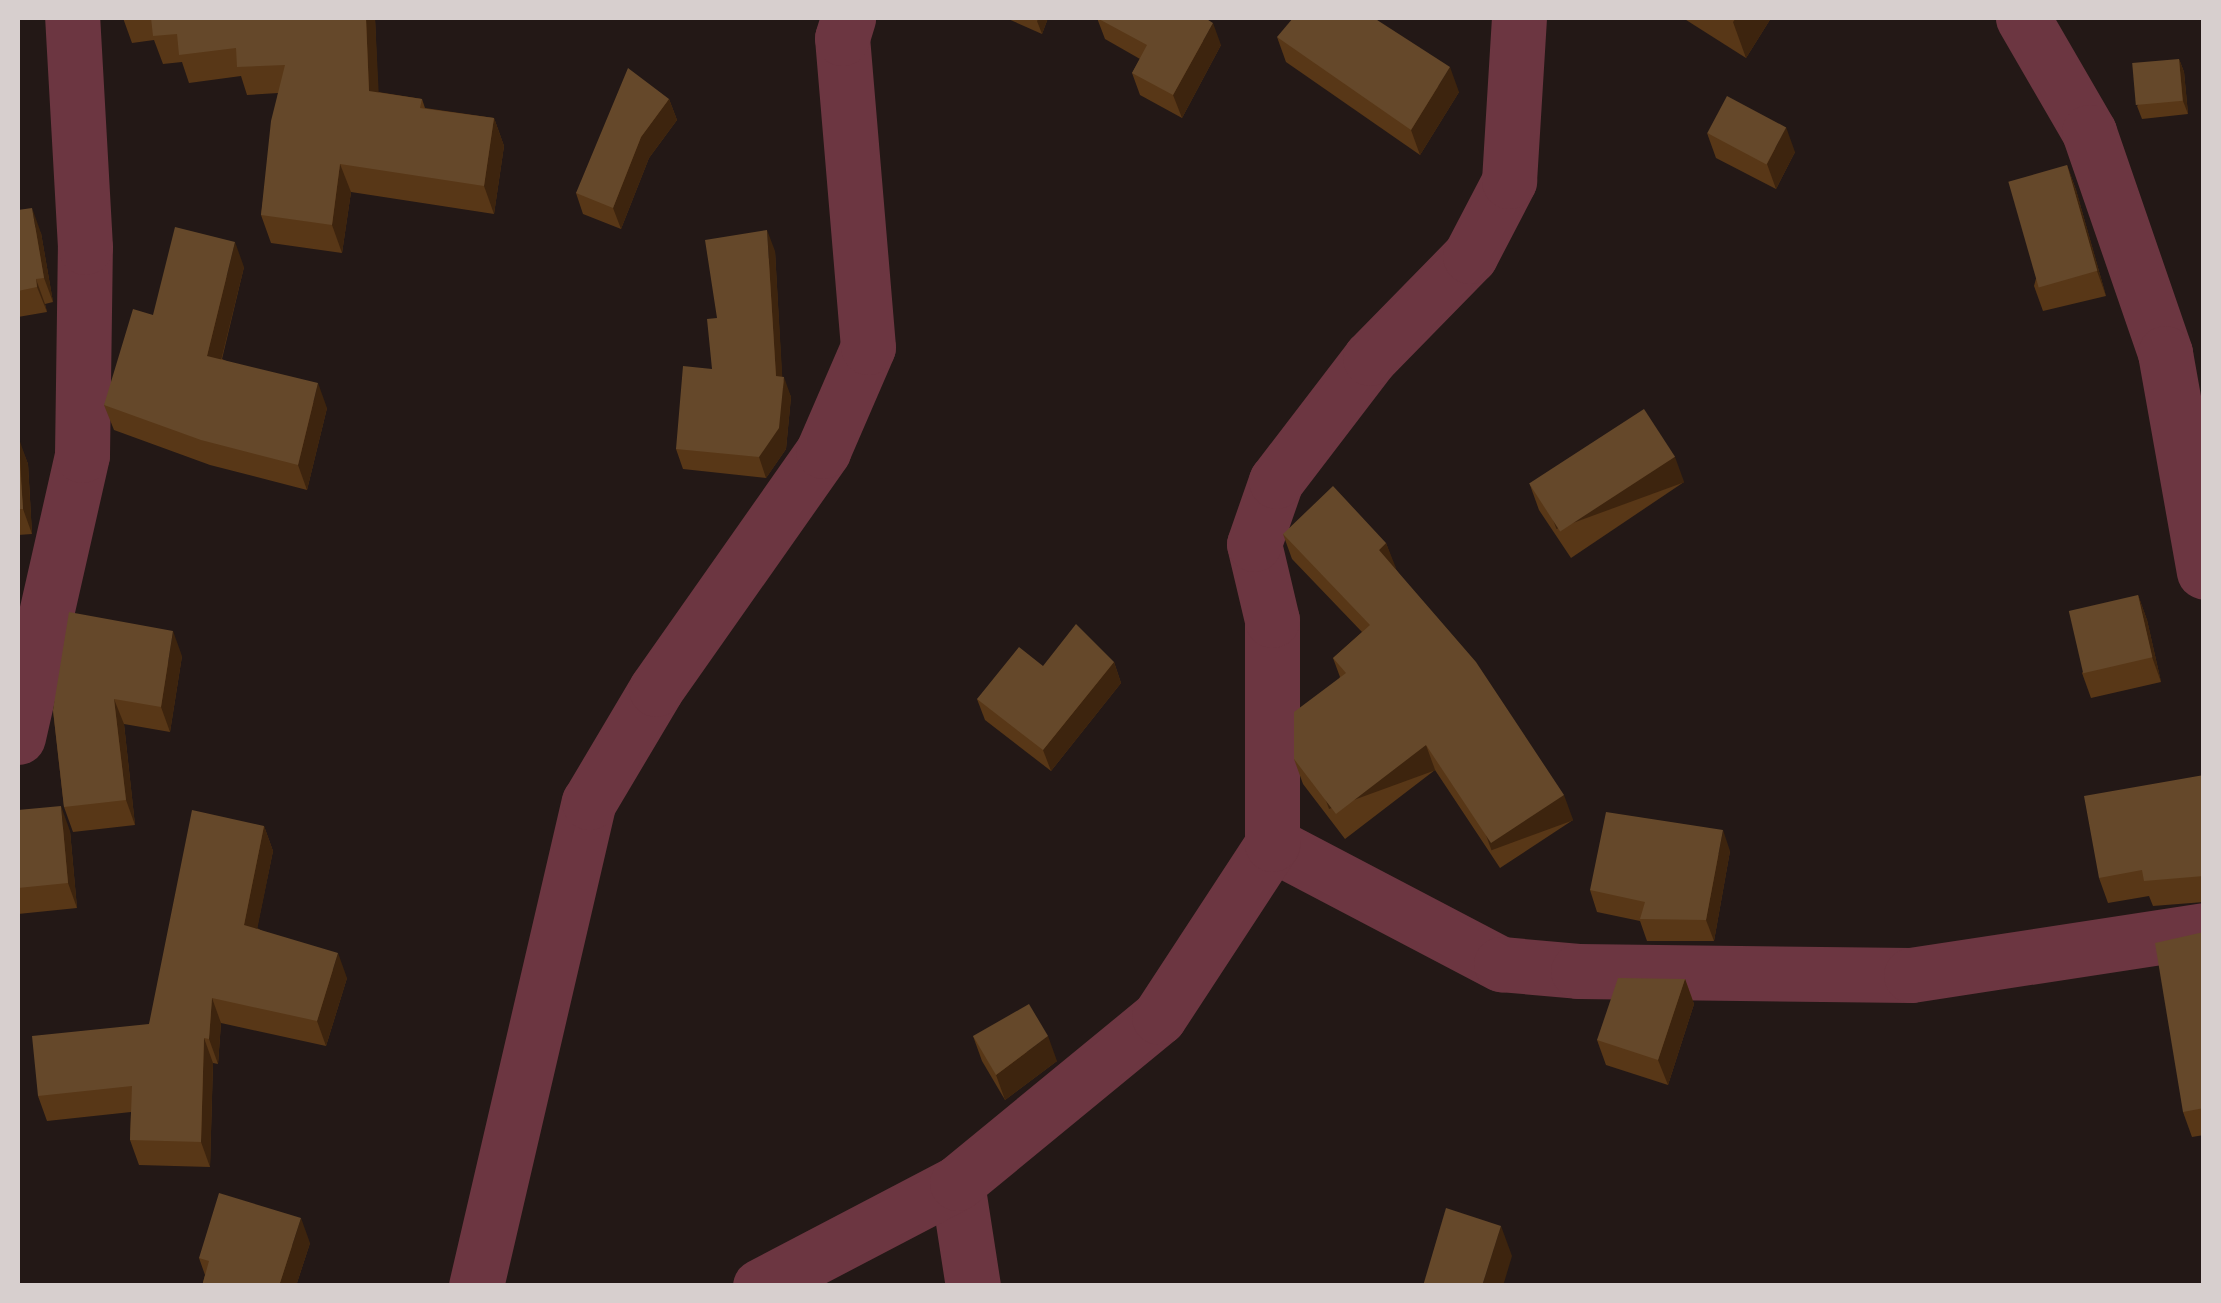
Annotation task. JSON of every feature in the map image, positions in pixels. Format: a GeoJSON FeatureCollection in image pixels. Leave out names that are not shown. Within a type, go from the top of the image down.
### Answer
{"type":"FeatureCollection","features":[{"type":"Feature","properties":{"kind":"street"},"geometry":{"type":"LineString","coordinates":[[18,737],[40,556],[82,454],[86,247],[72,18]]}},
{"type":"Feature","properties":{"kind":"street"},"geometry":{"type":"LineString","coordinates":[[476,1286],[589,802],[656,689],[823,451],[868,346],[842,38],[848,18]]}},
{"type":"Feature","properties":{"kind":"street"},"geometry":{"type":"LineString","coordinates":[[760,1286],[957,1184],[1159,1017],[1272,844],[1272,620],[1254,544],[1276,481],[1370,358],[1470,256],[1508,181],[1519,18]]}},
{"type":"Feature","properties":{"kind":"street"},"geometry":{"type":"LineString","coordinates":[[2023,18],[2089,132],[2164,353],[2204,572]]}},
{"type":"Feature","properties":{"kind":"street"},"geometry":{"type":"LineString","coordinates":[[1272,844],[1501,964],[1578,971],[1911,976],[2204,930]]}},
{"type":"Feature","properties":{"kind":"street"},"geometry":{"type":"LineString","coordinates":[[957,1184],[973,1286]]}},
{"type":"Feature","properties":{"kind":"building"},"geometry":{"type":"Polygon","coordinates":[[[151,18],[366,18],[369,91],[422,99],[420,108],[494,118],[484,186],[340,164],[332,225],[261,215],[271,121],[285,65],[237,67],[236,48],[179,55],[177,34],[153,36],[151,18]]]}},
{"type":"Feature","properties":{"kind":"building"},"geometry":{"type":"Polygon","coordinates":[[[1097,18],[1205,18],[1213,23],[1173,95],[1132,73],[1147,45],[1097,18]]]}},
{"type":"Feature","properties":{"kind":"building"},"geometry":{"type":"Polygon","coordinates":[[[1293,18],[1374,18],[1450,67],[1411,130],[1277,37],[1293,18]]]}},
{"type":"Feature","properties":{"kind":"building"},"geometry":{"type":"Polygon","coordinates":[[[2179,59],[2183,101],[2136,105],[2132,63],[2179,59]]]}},
{"type":"Feature","properties":{"kind":"building"},"geometry":{"type":"Polygon","coordinates":[[[628,68],[669,99],[641,137],[613,208],[576,193],[628,68]]]}},
{"type":"Feature","properties":{"kind":"building"},"geometry":{"type":"Polygon","coordinates":[[[1727,96],[1786,127],[1766,165],[1707,133],[1727,96]]]}},
{"type":"Feature","properties":{"kind":"building"},"geometry":{"type":"Polygon","coordinates":[[[2067,165],[2097,271],[2039,288],[2008,182],[2067,165]]]}},
{"type":"Feature","properties":{"kind":"building"},"geometry":{"type":"Polygon","coordinates":[[[32,208],[44,278],[36,279],[37,287],[18,291],[18,210],[32,208]]]}},
{"type":"Feature","properties":{"kind":"building"},"geometry":{"type":"Polygon","coordinates":[[[175,227],[235,242],[207,356],[318,383],[298,465],[201,440],[104,405],[133,309],[153,315],[175,227]]]}},
{"type":"Feature","properties":{"kind":"building"},"geometry":{"type":"Polygon","coordinates":[[[767,230],[776,376],[784,377],[779,428],[759,457],[676,449],[683,366],[712,369],[707,319],[717,318],[705,240],[767,230]]]}},
{"type":"Feature","properties":{"kind":"building"},"geometry":{"type":"Polygon","coordinates":[[[1644,409],[1675,457],[1560,531],[1529,484],[1644,409]]]}},
{"type":"Feature","properties":{"kind":"building"},"geometry":{"type":"Polygon","coordinates":[[[18,439],[23,509],[18,509],[18,439]]]}},
{"type":"Feature","properties":{"kind":"building"},"geometry":{"type":"Polygon","coordinates":[[[1333,486],[1386,543],[1379,550],[1476,662],[1564,795],[1491,843],[1426,745],[1336,814],[1294,759],[1294,712],[1346,673],[1333,658],[1370,625],[1283,534],[1333,486]]]}},
{"type":"Feature","properties":{"kind":"building"},"geometry":{"type":"Polygon","coordinates":[[[2138,595],[2152,657],[2083,673],[2069,611],[2138,595]]]}},
{"type":"Feature","properties":{"kind":"building"},"geometry":{"type":"Polygon","coordinates":[[[69,612],[173,631],[161,707],[114,699],[126,800],[64,807],[53,710],[69,612]]]}},
{"type":"Feature","properties":{"kind":"building"},"geometry":{"type":"Polygon","coordinates":[[[1076,624],[1114,662],[1043,750],[977,699],[1019,647],[1043,666],[1076,624]]]}},
{"type":"Feature","properties":{"kind":"building"},"geometry":{"type":"Polygon","coordinates":[[[2204,775],[2204,876],[2144,881],[2142,870],[2099,878],[2084,796],[2204,775]]]}},
{"type":"Feature","properties":{"kind":"building"},"geometry":{"type":"Polygon","coordinates":[[[61,806],[68,883],[18,888],[18,810],[61,806]]]}},
{"type":"Feature","properties":{"kind":"building"},"geometry":{"type":"Polygon","coordinates":[[[192,810],[264,826],[244,925],[338,953],[317,1021],[212,998],[209,1039],[204,1038],[201,1142],[130,1140],[132,1086],[38,1096],[32,1036],[149,1024],[192,810]]]}},
{"type":"Feature","properties":{"kind":"building"},"geometry":{"type":"Polygon","coordinates":[[[1606,812],[1723,830],[1706,920],[1640,919],[1645,902],[1590,890],[1606,812]]]}},
{"type":"Feature","properties":{"kind":"building"},"geometry":{"type":"Polygon","coordinates":[[[2204,932],[2204,1108],[2183,1112],[2155,943],[2204,932]]]}},
{"type":"Feature","properties":{"kind":"building"},"geometry":{"type":"Polygon","coordinates":[[[1618,978],[1685,979],[1658,1060],[1597,1040],[1618,978]]]}},
{"type":"Feature","properties":{"kind":"building"},"geometry":{"type":"Polygon","coordinates":[[[1029,1004],[1048,1036],[996,1075],[973,1036],[1029,1004]]]}},
{"type":"Feature","properties":{"kind":"building"},"geometry":{"type":"Polygon","coordinates":[[[219,1193],[301,1218],[279,1286],[202,1286],[209,1261],[199,1258],[219,1193]]]}},
{"type":"Feature","properties":{"kind":"building"},"geometry":{"type":"Polygon","coordinates":[[[1446,1208],[1501,1226],[1482,1286],[1423,1286],[1446,1208]]]}}]}
